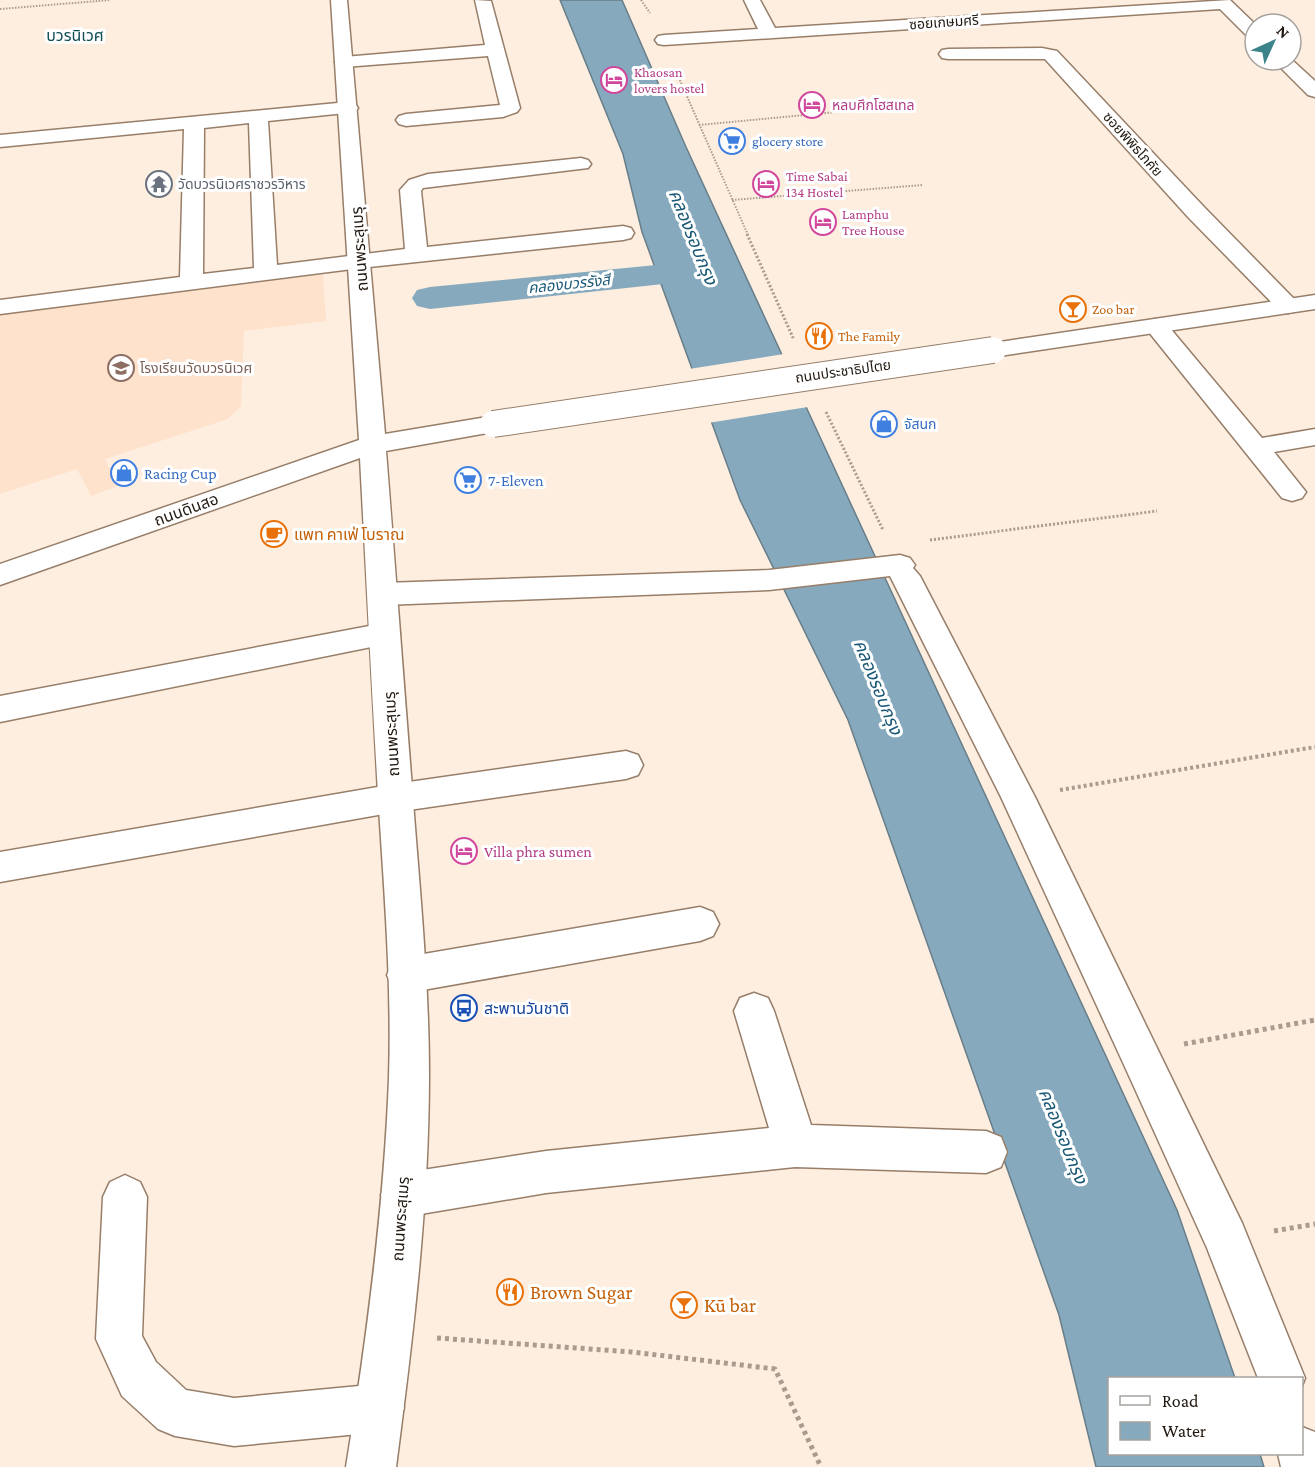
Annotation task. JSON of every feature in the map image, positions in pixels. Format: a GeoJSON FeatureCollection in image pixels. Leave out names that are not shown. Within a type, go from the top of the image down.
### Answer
{"type":"FeatureCollection","features":[{"type":"Feature","properties":{"kind":"street","name":"ถนนพระสุเมรุ"},"geometry":{"type":"LineString","coordinates":[[339,0],[384,594],[406,975],[409,1075],[403,1195],[391,1335],[371,1467]]}},
{"type":"Feature","properties":{"kind":"street"},"geometry":{"type":"LineString","coordinates":[[752,0],[770,34]]}},
{"type":"Feature","properties":{"kind":"street"},"geometry":{"type":"LineString","coordinates":[[406,120],[510,108],[483,1]]}},
{"type":"Feature","properties":{"kind":"street"},"geometry":{"type":"LineString","coordinates":[[1222,2],[1243,22]]}},
{"type":"Feature","properties":{"kind":"street","name":"ซอยเกษมศรี"},"geometry":{"type":"LineString","coordinates":[[664,40],[923,23],[1069,7],[1222,2]]}},
{"type":"Feature","properties":{"kind":"street"},"geometry":{"type":"LineString","coordinates":[[901,6],[923,23]]}},
{"type":"Feature","properties":{"kind":"street"},"geometry":{"type":"LineString","coordinates":[[344,62],[495,50]]}},
{"type":"Feature","properties":{"kind":"street","name":"ซอยพิพิธโภคัย"},"geometry":{"type":"LineString","coordinates":[[948,54],[1042,53],[1051,55],[1196,212],[1288,306]]}},
{"type":"Feature","properties":{"kind":"street"},"geometry":{"type":"LineString","coordinates":[[1295,72],[1315,91]]}},
{"type":"Feature","properties":{"kind":"street"},"geometry":{"type":"LineString","coordinates":[[0,141],[348,108]]}},
{"type":"Feature","properties":{"kind":"street"},"geometry":{"type":"LineString","coordinates":[[258,116],[266,273]]}},
{"type":"Feature","properties":{"kind":"street"},"geometry":{"type":"LineString","coordinates":[[191,283],[194,123]]}},
{"type":"Feature","properties":{"kind":"street"},"geometry":{"type":"LineString","coordinates":[[417,255],[410,190],[416,184],[428,180],[581,164]]}},
{"type":"Feature","properties":{"kind":"street"},"geometry":{"type":"LineString","coordinates":[[1171,216],[1196,212]]}},
{"type":"Feature","properties":{"kind":"street"},"geometry":{"type":"LineString","coordinates":[[0,307],[360,261],[623,233]]}},
{"type":"Feature","properties":{"kind":"street","name":"ถนนประชาธิปไตย"},"geometry":{"type":"LineString","coordinates":[[372,445],[493,424],[1315,302]]}},
{"type":"Feature","properties":{"kind":"street"},"geometry":{"type":"LineString","coordinates":[[1156,326],[1292,492]]}},
{"type":"Feature","properties":{"kind":"street"},"geometry":{"type":"LineString","coordinates":[[1256,447],[1315,438]]}},
{"type":"Feature","properties":{"kind":"street","name":"ถนนดินสอ"},"geometry":{"type":"LineString","coordinates":[[0,575],[296,469],[372,445]]}},
{"type":"Feature","properties":{"kind":"street"},"geometry":{"type":"LineString","coordinates":[[384,594],[769,580],[897,563],[1018,797],[1139,1053],[1226,1239],[1281,1377]]}},
{"type":"Feature","properties":{"kind":"street"},"geometry":{"type":"LineString","coordinates":[[0,709],[385,634]]}},
{"type":"Feature","properties":{"kind":"street"},"geometry":{"type":"LineString","coordinates":[[0,867],[395,798],[626,765]]}},
{"type":"Feature","properties":{"kind":"street"},"geometry":{"type":"LineString","coordinates":[[406,975],[700,924]]}},
{"type":"Feature","properties":{"kind":"street"},"geometry":{"type":"LineString","coordinates":[[754,1011],[784,1103],[795,1146]]}},
{"type":"Feature","properties":{"kind":"street"},"geometry":{"type":"LineString","coordinates":[[403,1195],[546,1172],[795,1146],[986,1152]]}},
{"type":"Feature","properties":{"kind":"street"},"geometry":{"type":"LineString","coordinates":[[126,1197],[119,1339],[140,1379],[176,1412],[234,1422],[380,1408]]}},
{"type":"Feature","properties":{"kind":"path"},"geometry":{"type":"LineString","coordinates":[[0,9],[110,0]]}},
{"type":"Feature","properties":{"kind":"path"},"geometry":{"type":"LineString","coordinates":[[664,40],[795,343]]}},
{"type":"Feature","properties":{"kind":"path"},"geometry":{"type":"LineString","coordinates":[[699,125],[879,108]]}},
{"type":"Feature","properties":{"kind":"path"},"geometry":{"type":"LineString","coordinates":[[732,200],[923,185]]}},
{"type":"Feature","properties":{"kind":"path"},"geometry":{"type":"LineString","coordinates":[[823,406],[897,563],[1157,511]]}},
{"type":"Feature","properties":{"kind":"path"},"geometry":{"type":"LineString","coordinates":[[1018,797],[1315,747]]}},
{"type":"Feature","properties":{"kind":"path"},"geometry":{"type":"LineString","coordinates":[[1139,1053],[1315,1020]]}},
{"type":"Feature","properties":{"kind":"path"},"geometry":{"type":"LineString","coordinates":[[391,1335],[632,1352],[775,1369],[821,1467]]}},
{"type":"Feature","properties":{"kind":"shaded area","name":"โรงเรียนวัดบวรนิเวศ"},"geometry":{"type":"Polygon","coordinates":[[[323,274],[326,321],[244,331],[241,406],[228,419],[105,459],[118,486],[91,496],[77,469],[0,494],[0,315],[323,274]]]}},
{"type":"Feature","properties":{"kind":"water","name":"คลองรอบกรุง"},"geometry":{"type":"Polygon","coordinates":[[[560,0],[622,0],[686,147],[1177,1210],[1235,1377],[1108,1377],[1108,1455],[1260,1455],[1264,1467],[1096,1467],[1059,1315],[848,720],[740,500],[642,232],[623,154],[560,0]]]}},
{"type":"Feature","properties":{"kind":"pier"},"geometry":{"type":"Polygon","coordinates":[[[784,354],[808,407],[708,423],[689,369],[784,354]]]}},
{"type":"Feature","properties":{"kind":"waterway","name":"คลองบวรรังสี"},"geometry":{"type":"LineString","coordinates":[[430,298],[707,271]]}},
{"type":"Feature","properties":{"kind":"place","name":"Khaosan lovers hostel"},"geometry":{"type":"Point","coordinates":[614,80]}},
{"type":"Feature","properties":{"kind":"place","name":"หลบศึกโฮสเทล"},"geometry":{"type":"Point","coordinates":[812,105]}},
{"type":"Feature","properties":{"kind":"place","name":"glocery store"},"geometry":{"type":"Point","coordinates":[732,141]}},
{"type":"Feature","properties":{"kind":"place","name":"วัดบวรนิเวศราชวรวิหาร"},"geometry":{"type":"Point","coordinates":[159,184]}},
{"type":"Feature","properties":{"kind":"place","name":"Time Sabai 134 Hostel"},"geometry":{"type":"Point","coordinates":[766,184]}},
{"type":"Feature","properties":{"kind":"place","name":"Lamphu Tree House"},"geometry":{"type":"Point","coordinates":[823,222]}},
{"type":"Feature","properties":{"kind":"place","name":"Zoo bar"},"geometry":{"type":"Point","coordinates":[1073,309]}},
{"type":"Feature","properties":{"kind":"place","name":"The Family"},"geometry":{"type":"Point","coordinates":[819,336]}},
{"type":"Feature","properties":{"kind":"place","name":"โรงเรียนวัดบวรนิเวศ"},"geometry":{"type":"Point","coordinates":[121,368]}},
{"type":"Feature","properties":{"kind":"place","name":"จัสนก"},"geometry":{"type":"Point","coordinates":[884,424]}},
{"type":"Feature","properties":{"kind":"place","name":"Racing Cup"},"geometry":{"type":"Point","coordinates":[124,473]}},
{"type":"Feature","properties":{"kind":"place","name":"7-Eleven"},"geometry":{"type":"Point","coordinates":[468,480]}},
{"type":"Feature","properties":{"kind":"place","name":"แพท คาเฟ่ โบราณ"},"geometry":{"type":"Point","coordinates":[274,534]}},
{"type":"Feature","properties":{"kind":"place","name":"Villa phra sumen"},"geometry":{"type":"Point","coordinates":[464,851]}},
{"type":"Feature","properties":{"kind":"place","name":"สะพานวันชาติ"},"geometry":{"type":"Point","coordinates":[464,1008]}},
{"type":"Feature","properties":{"kind":"place","name":"Brown Sugar"},"geometry":{"type":"Point","coordinates":[510,1292]}},
{"type":"Feature","properties":{"kind":"place","name":"Kū bar"},"geometry":{"type":"Point","coordinates":[684,1305]}},
{"type":"Feature","properties":{"kind":"district","name":"บวรนิเวศ"},"geometry":{"type":"Point","coordinates":[75,35]}}]}
